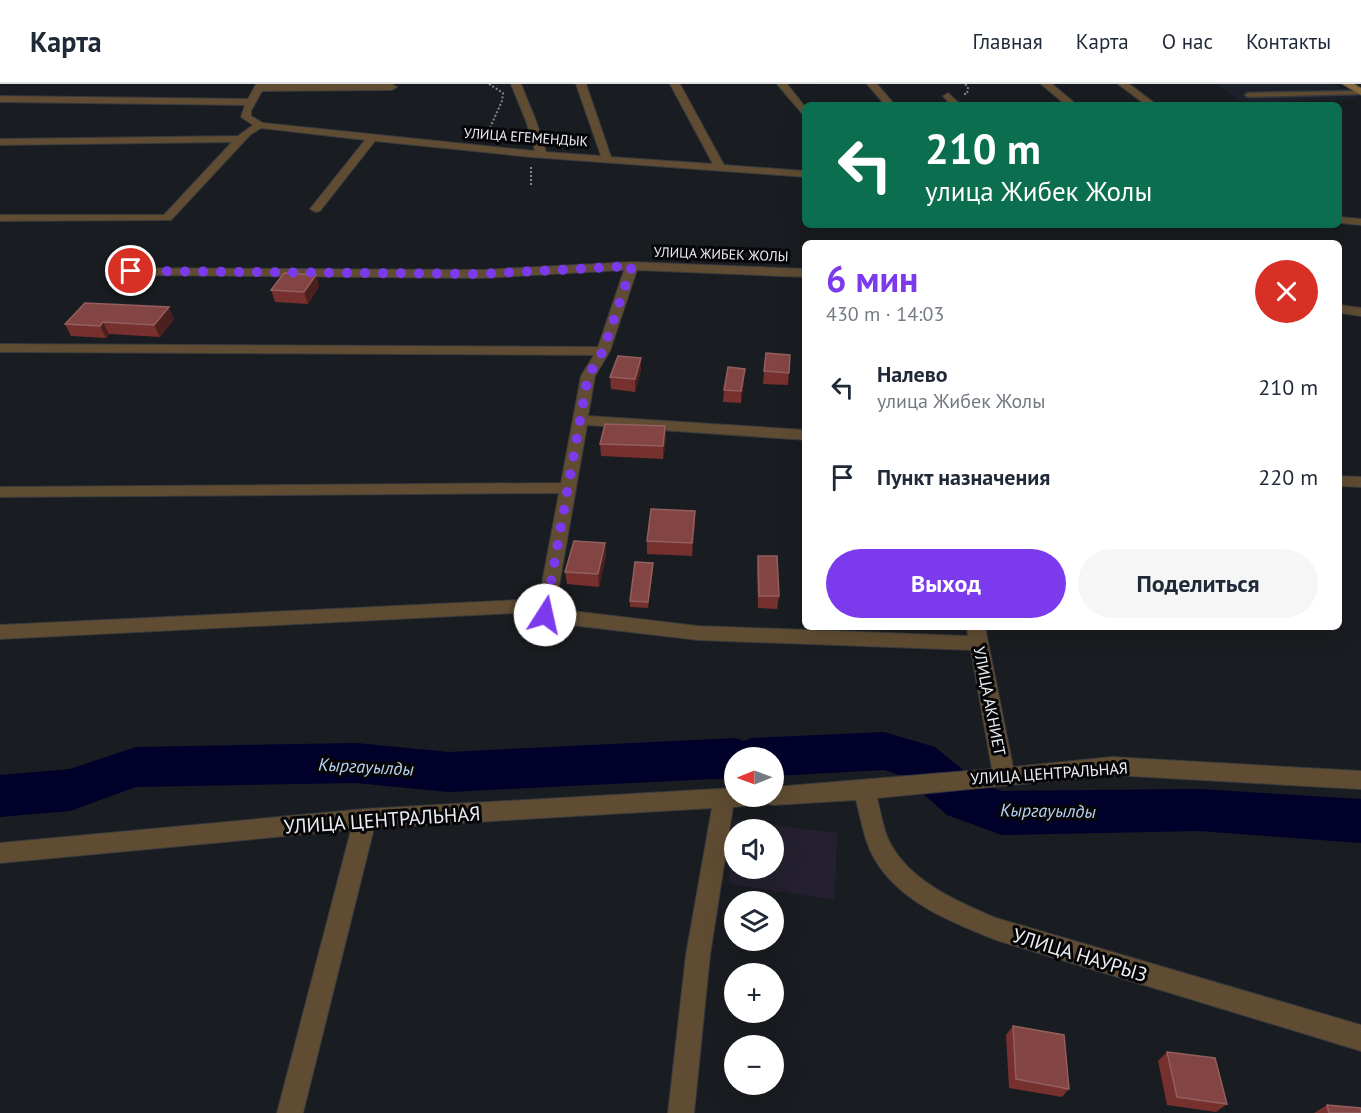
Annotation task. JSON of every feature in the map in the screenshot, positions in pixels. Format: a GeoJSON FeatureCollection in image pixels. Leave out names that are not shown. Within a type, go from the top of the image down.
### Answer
{"type":"FeatureCollection","features":[{"type":"Feature","properties":{"kind":"main road"},"geometry":{"type":"LineString","coordinates":[[1347,84],[1361,92]]}},
{"type":"Feature","properties":{"kind":"street"},"geometry":{"type":"LineString","coordinates":[[516,84],[533,127],[536,154]]}},
{"type":"Feature","properties":{"kind":"street"},"geometry":{"type":"LineString","coordinates":[[581,84],[607,159]]}},
{"type":"Feature","properties":{"kind":"street"},"geometry":{"type":"LineString","coordinates":[[675,84],[720,167]]}},
{"type":"Feature","properties":{"kind":"street"},"geometry":{"type":"LineString","coordinates":[[782,84],[802,110]]}},
{"type":"Feature","properties":{"kind":"street"},"geometry":{"type":"LineString","coordinates":[[872,84],[887,102]]}},
{"type":"Feature","properties":{"kind":"street"},"geometry":{"type":"LineString","coordinates":[[1046,84],[1068,102]]}},
{"type":"Feature","properties":{"kind":"street"},"geometry":{"type":"LineString","coordinates":[[1123,84],[1148,102]]}},
{"type":"Feature","properties":{"kind":"street"},"geometry":{"type":"LineString","coordinates":[[0,99],[252,102],[260,86],[392,87]]}},
{"type":"Feature","properties":{"kind":"street"},"geometry":{"type":"LineString","coordinates":[[948,96],[953,102]]}},
{"type":"Feature","properties":{"kind":"street","name":"УЛИЦА ЕГЕМЕНДЫК"},"geometry":{"type":"LineString","coordinates":[[252,102],[246,117],[261,125],[371,140],[802,174]]}},
{"type":"Feature","properties":{"kind":"street"},"geometry":{"type":"LineString","coordinates":[[0,218],[167,218],[246,133],[261,125]]}},
{"type":"Feature","properties":{"kind":"street"},"geometry":{"type":"LineString","coordinates":[[0,142],[240,139]]}},
{"type":"Feature","properties":{"kind":"street"},"geometry":{"type":"LineString","coordinates":[[316,209],[371,140]]}},
{"type":"Feature","properties":{"kind":"street"},"geometry":{"type":"LineString","coordinates":[[1342,220],[1361,222]]}},
{"type":"Feature","properties":{"kind":"street"},"geometry":{"type":"LineString","coordinates":[[632,266],[603,351],[588,376],[545,615],[698,633],[848,640],[978,635]]}},
{"type":"Feature","properties":{"kind":"street","name":"УЛИЦА ЖИБЕК ЖОЛЫ"},"geometry":{"type":"LineString","coordinates":[[131,271],[482,274],[632,266],[802,273]]}},
{"type":"Feature","properties":{"kind":"street"},"geometry":{"type":"LineString","coordinates":[[1342,309],[1361,312]]}},
{"type":"Feature","properties":{"kind":"street"},"geometry":{"type":"LineString","coordinates":[[0,348],[603,351]]}},
{"type":"Feature","properties":{"kind":"street"},"geometry":{"type":"LineString","coordinates":[[580,420],[802,435]]}},
{"type":"Feature","properties":{"kind":"street"},"geometry":{"type":"LineString","coordinates":[[1342,481],[1361,482]]}},
{"type":"Feature","properties":{"kind":"street"},"geometry":{"type":"LineString","coordinates":[[0,492],[568,488]]}},
{"type":"Feature","properties":{"kind":"street"},"geometry":{"type":"LineString","coordinates":[[0,632],[546,605]]}},
{"type":"Feature","properties":{"kind":"street","name":"УЛИЦА АКНИЕТ"},"geometry":{"type":"LineString","coordinates":[[978,635],[1004,775]]}},
{"type":"Feature","properties":{"kind":"street","name":"УЛИЦА ЦЕНТРАЛЬНАЯ"},"geometry":{"type":"LineString","coordinates":[[784,795],[864,790],[1112,766],[1361,780]]}},
{"type":"Feature","properties":{"kind":"street","name":"УЛИЦА НАУРЫЗ"},"geometry":{"type":"LineString","coordinates":[[864,790],[882,851],[905,881],[938,905],[996,929],[1361,1038]]}},
{"type":"Feature","properties":{"kind":"street"},"geometry":{"type":"LineString","coordinates":[[681,1113],[698,955],[724,799]]}},
{"type":"Feature","properties":{"kind":"street","name":"УЛИЦА ЦЕНТРАЛЬНАЯ"},"geometry":{"type":"LineString","coordinates":[[0,853],[365,819],[724,799]]}},
{"type":"Feature","properties":{"kind":"street"},"geometry":{"type":"LineString","coordinates":[[291,1113],[365,819]]}},
{"type":"Feature","properties":{"kind":"lane"},"geometry":{"type":"LineString","coordinates":[[1248,95],[1361,92]]}},
{"type":"Feature","properties":{"kind":"path"},"geometry":{"type":"LineString","coordinates":[[489,84],[503,93],[502,101],[489,130],[536,154]]}},
{"type":"Feature","properties":{"kind":"shaded area"},"geometry":{"type":"Polygon","coordinates":[[[1217,84],[1334,84],[1359,99],[1272,102],[1242,102],[1217,84]]]}},
{"type":"Feature","properties":{"kind":"shaded area"},"geometry":{"type":"Polygon","coordinates":[[[784,826],[837,833],[835,900],[729,884],[729,879],[784,879],[784,826]]]}},
{"type":"Feature","properties":{"kind":"building"},"geometry":{"type":"Polygon","coordinates":[[[284,273],[316,275],[304,292],[271,290],[284,273]]]}},
{"type":"Feature","properties":{"kind":"building"},"geometry":{"type":"Polygon","coordinates":[[[85,303],[169,307],[154,325],[103,322],[100,326],[65,324],[85,303]]]}},
{"type":"Feature","properties":{"kind":"building"},"geometry":{"type":"Polygon","coordinates":[[[766,353],[790,355],[789,373],[764,371],[766,353]]]}},
{"type":"Feature","properties":{"kind":"building"},"geometry":{"type":"Polygon","coordinates":[[[618,356],[641,358],[635,379],[610,377],[618,356]]]}},
{"type":"Feature","properties":{"kind":"building"},"geometry":{"type":"Polygon","coordinates":[[[728,367],[745,369],[741,391],[724,390],[728,367]]]}},
{"type":"Feature","properties":{"kind":"building"},"geometry":{"type":"Polygon","coordinates":[[[605,424],[665,426],[663,446],[600,444],[605,424]]]}},
{"type":"Feature","properties":{"kind":"building"},"geometry":{"type":"Polygon","coordinates":[[[651,509],[695,511],[692,543],[647,541],[651,509]]]}},
{"type":"Feature","properties":{"kind":"building"},"geometry":{"type":"Polygon","coordinates":[[[574,541],[605,543],[598,574],[565,572],[574,541]]]}},
{"type":"Feature","properties":{"kind":"building"},"geometry":{"type":"Polygon","coordinates":[[[758,556],[777,556],[779,596],[759,596],[758,556]]]}},
{"type":"Feature","properties":{"kind":"building"},"geometry":{"type":"Polygon","coordinates":[[[635,562],[653,563],[648,602],[630,601],[635,562]]]}},
{"type":"Feature","properties":{"kind":"building"},"geometry":{"type":"Polygon","coordinates":[[[1013,1026],[1064,1035],[1069,1089],[1016,1079],[1013,1026]]]}},
{"type":"Feature","properties":{"kind":"building"},"geometry":{"type":"Polygon","coordinates":[[[1167,1052],[1215,1058],[1227,1104],[1177,1097],[1167,1052]]]}},
{"type":"Feature","properties":{"kind":"building"},"geometry":{"type":"Polygon","coordinates":[[[1327,1105],[1361,1108],[1361,1113],[1329,1113],[1327,1105]]]}},
{"type":"Feature","properties":{"kind":"waterway","name":"Кыргауылды"},"geometry":{"type":"LineString","coordinates":[[784,756],[884,751],[918,761],[964,800],[1002,813],[1199,810],[1361,821]]}},
{"type":"Feature","properties":{"kind":"waterway","name":"Кыргауылды"},"geometry":{"type":"LineString","coordinates":[[0,796],[70,790],[136,767],[356,763],[449,772],[724,759]]}},
{"type":"Feature","properties":{"kind":"route"},"geometry":{"type":"LineString","coordinates":[[131,271],[482,274],[632,266],[603,351],[588,376],[545,615]]}}]}
